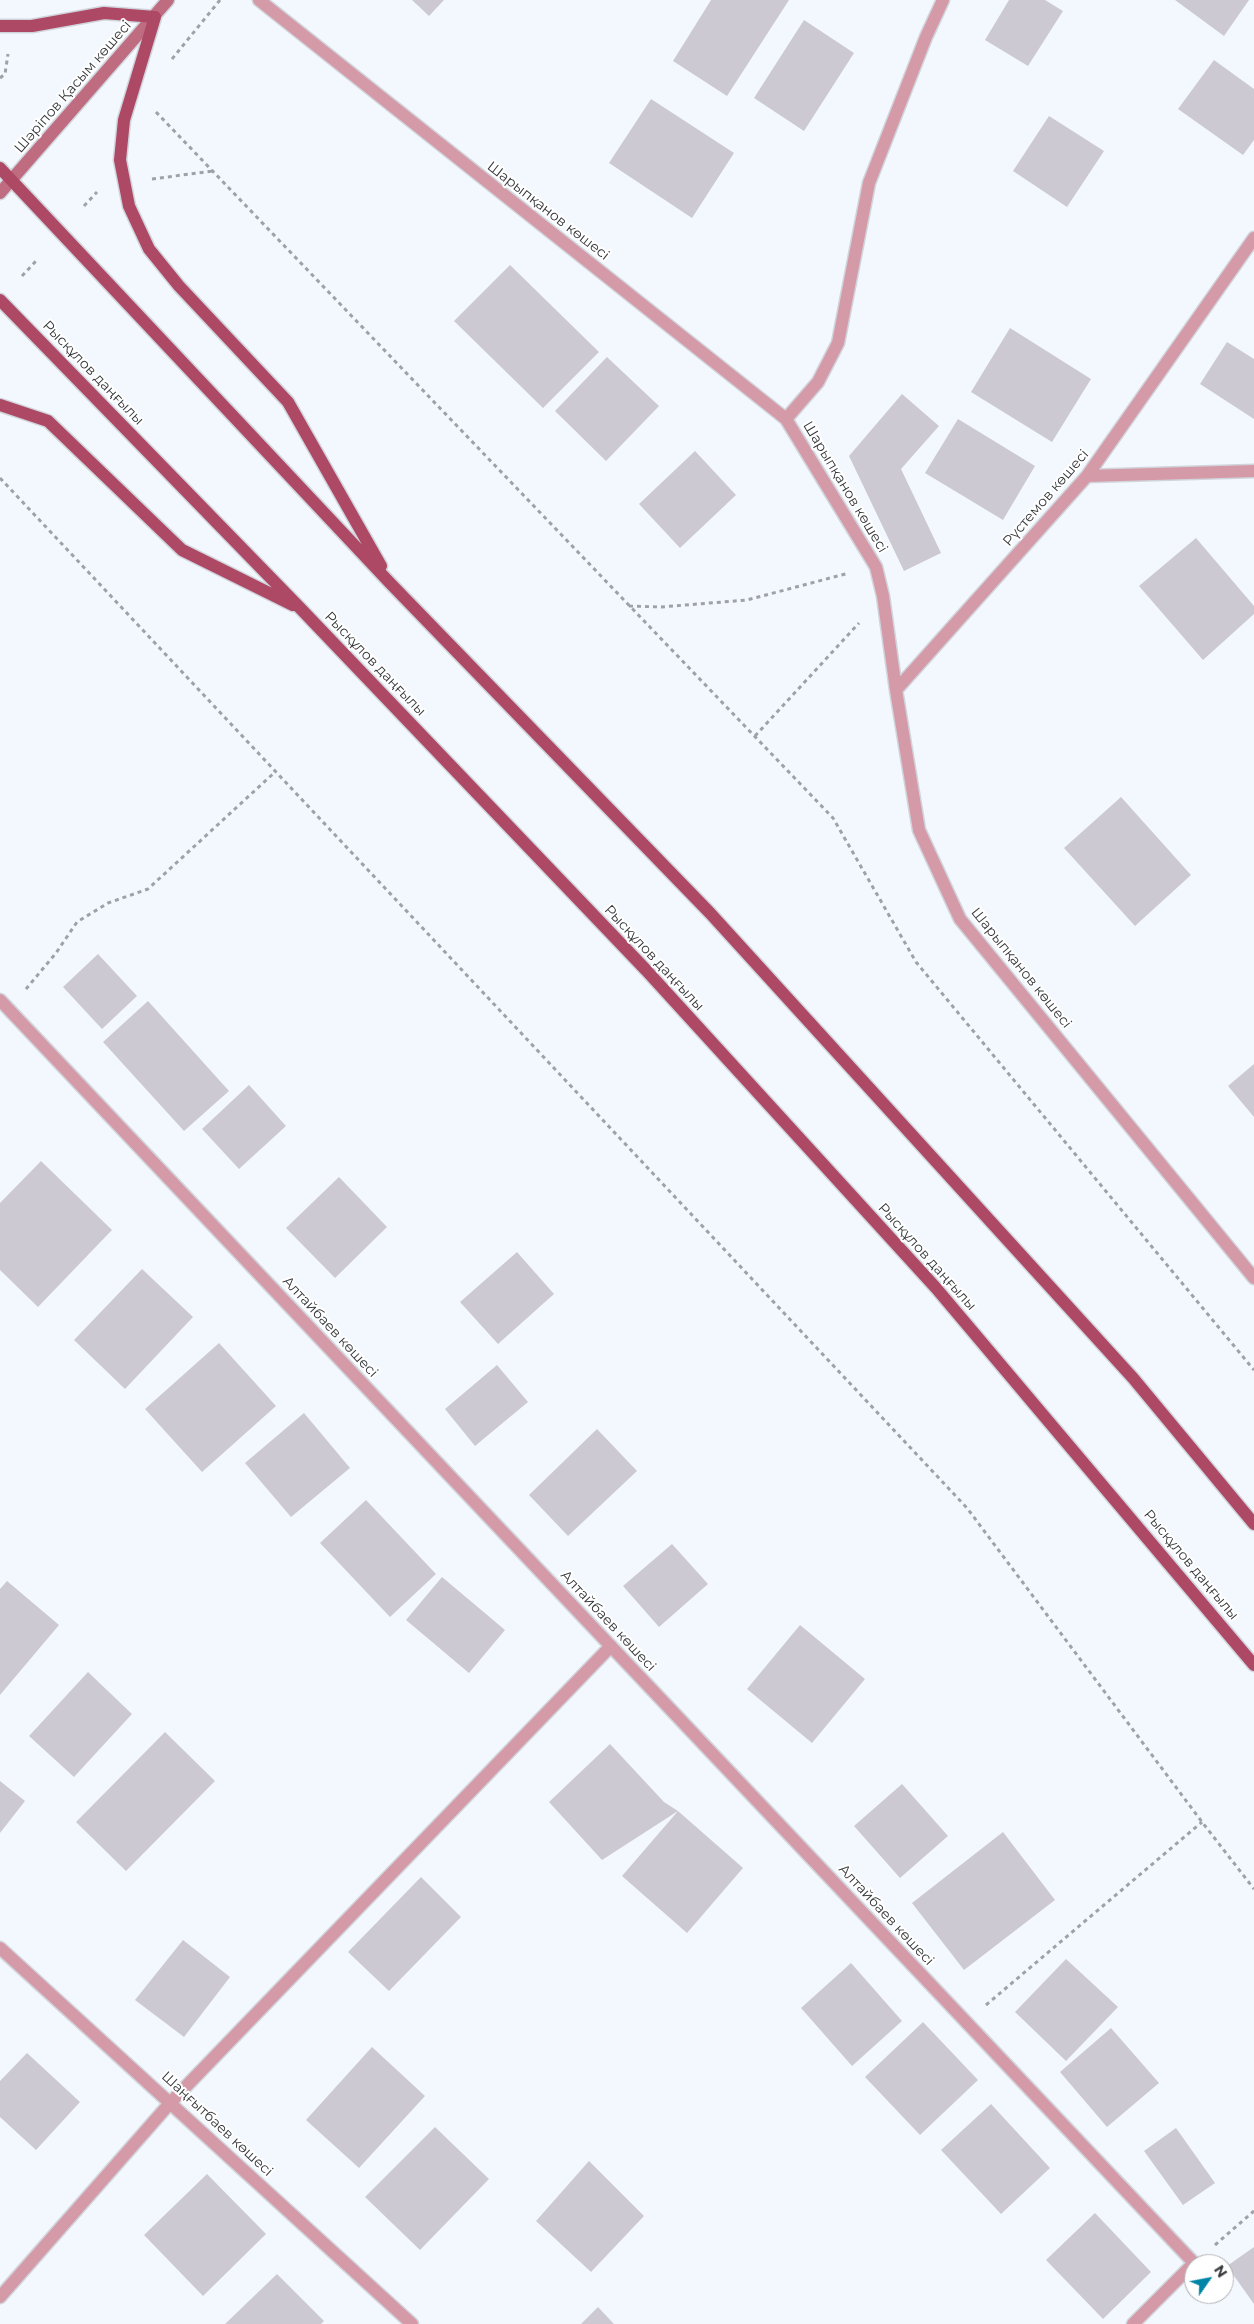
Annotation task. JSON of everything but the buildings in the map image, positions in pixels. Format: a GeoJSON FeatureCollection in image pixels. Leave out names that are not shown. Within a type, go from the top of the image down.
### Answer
{"type":"FeatureCollection","features":[{"type":"Feature","properties":{"kind":"main road","name":"Шәріпов Қасым көшесі"},"geometry":{"type":"LineString","coordinates":[[0,192],[155,17],[166,1]]}},
{"type":"Feature","properties":{"kind":"main road"},"geometry":{"type":"LineString","coordinates":[[0,26],[32,26],[104,13],[155,17],[124,120],[120,160],[129,206],[149,249],[173,278],[288,402],[390,583]]}},
{"type":"Feature","properties":{"kind":"main road"},"geometry":{"type":"LineString","coordinates":[[0,168],[390,583],[710,913],[1133,1378],[1254,1524]]}},
{"type":"Feature","properties":{"kind":"main road","name":"Рысқұлов даңғылы"},"geometry":{"type":"LineString","coordinates":[[0,300],[301,609],[646,970],[930,1281],[1254,1665]]}},
{"type":"Feature","properties":{"kind":"main road"},"geometry":{"type":"LineString","coordinates":[[0,405],[48,421],[182,550],[301,609]]}},
{"type":"Feature","properties":{"kind":"street","name":"Шарыпқанов көшесі"},"geometry":{"type":"LineString","coordinates":[[259,0],[786,419],[876,567],[883,596],[896,690],[920,830],[960,919],[1254,1278]]}},
{"type":"Feature","properties":{"kind":"street"},"geometry":{"type":"LineString","coordinates":[[786,419],[818,382],[838,343],[869,183],[926,37],[943,0]]}},
{"type":"Feature","properties":{"kind":"street","name":"Рүстемов көшесі"},"geometry":{"type":"LineString","coordinates":[[896,690],[1087,476],[1254,238]]}},
{"type":"Feature","properties":{"kind":"street"},"geometry":{"type":"LineString","coordinates":[[1087,476],[1254,471]]}},
{"type":"Feature","properties":{"kind":"street","name":"Алтайбаев көшесі"},"geometry":{"type":"LineString","coordinates":[[5,1004],[1186,2254]]}},
{"type":"Feature","properties":{"kind":"street"},"geometry":{"type":"LineString","coordinates":[[0,2297],[171,2102],[610,1646]]}},
{"type":"Feature","properties":{"kind":"street","name":"Шаңғытбаев көшесі"},"geometry":{"type":"LineString","coordinates":[[0,1948],[171,2102],[412,2324]]}},
{"type":"Feature","properties":{"kind":"street"},"geometry":{"type":"LineString","coordinates":[[1133,2324],[1184,2273]]}},
{"type":"Feature","properties":{"kind":"path"},"geometry":{"type":"LineString","coordinates":[[0,78],[4,74],[8,49]]}},
{"type":"Feature","properties":{"kind":"path"},"geometry":{"type":"LineString","coordinates":[[153,110],[833,818],[916,962],[1254,1370]]}},
{"type":"Feature","properties":{"kind":"path"},"geometry":{"type":"LineString","coordinates":[[148,180],[213,171]]}},
{"type":"Feature","properties":{"kind":"path"},"geometry":{"type":"LineString","coordinates":[[22,276],[36,261]]}},
{"type":"Feature","properties":{"kind":"path"},"geometry":{"type":"LineString","coordinates":[[0,478],[967,1508],[1254,1889]]}},
{"type":"Feature","properties":{"kind":"path"},"geometry":{"type":"LineString","coordinates":[[629,606],[661,608],[747,600],[876,567]]}},
{"type":"Feature","properties":{"kind":"path"},"geometry":{"type":"LineString","coordinates":[[755,736],[883,596]]}},
{"type":"Feature","properties":{"kind":"path"},"geometry":{"type":"LineString","coordinates":[[5,1004],[56,953],[77,922],[108,903],[148,889],[275,772]]}},
{"type":"Feature","properties":{"kind":"path"},"geometry":{"type":"LineString","coordinates":[[966,2021],[1202,1822]]}},
{"type":"Feature","properties":{"kind":"path"},"geometry":{"type":"LineString","coordinates":[[1204,2254],[1254,2211]]}}]}
